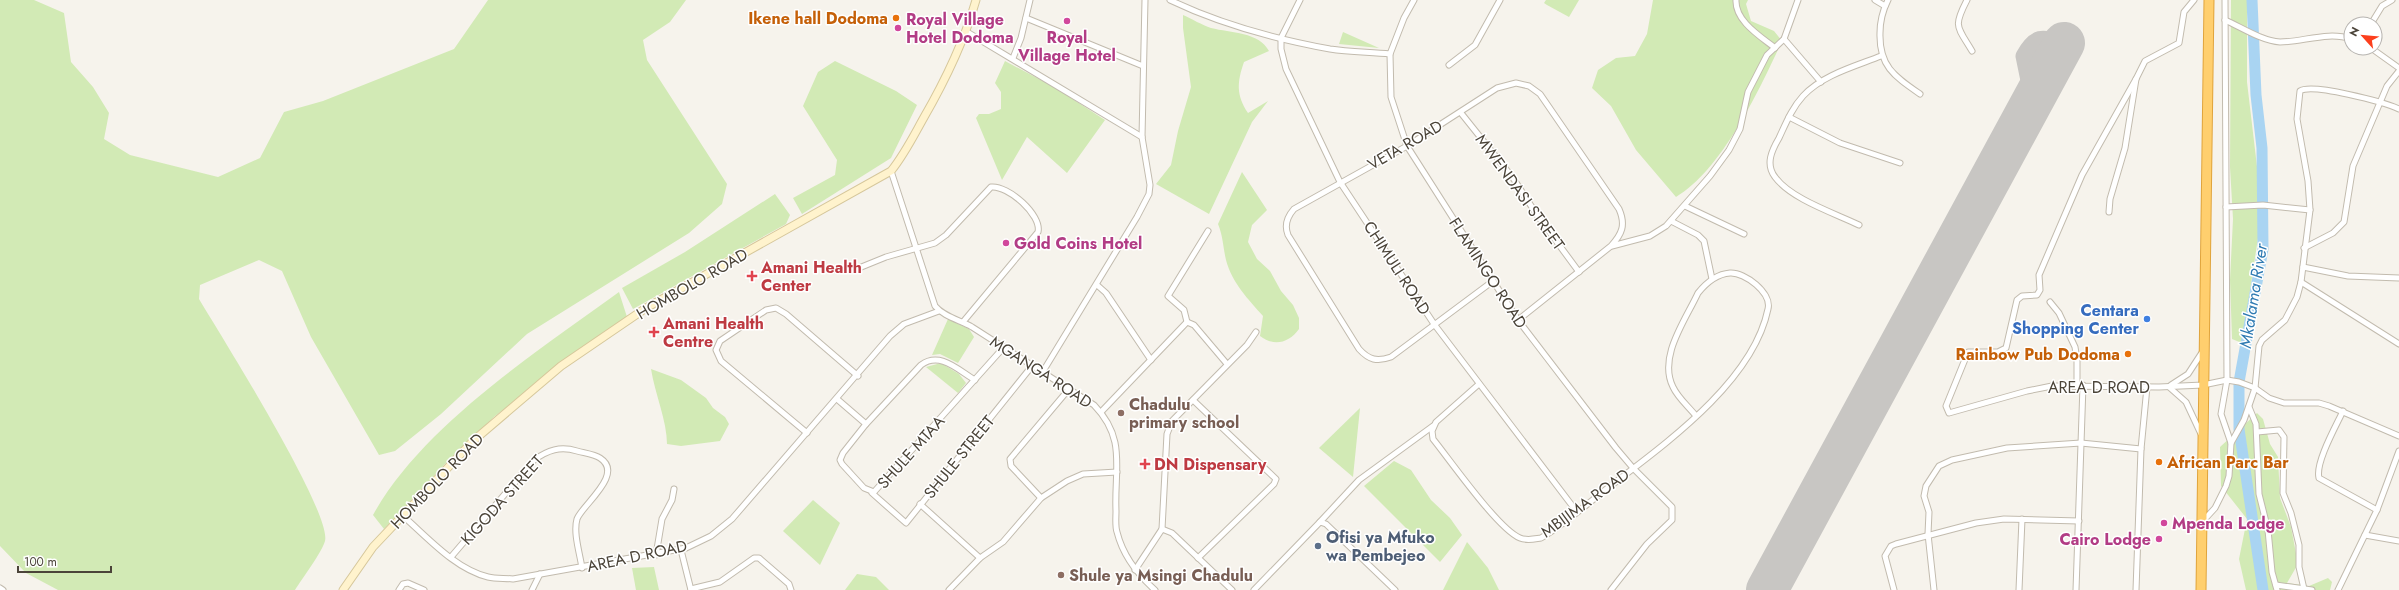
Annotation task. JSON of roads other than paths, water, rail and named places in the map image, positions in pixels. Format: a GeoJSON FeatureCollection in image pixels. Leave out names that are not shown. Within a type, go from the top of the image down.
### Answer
{"type":"FeatureCollection","features":[{"type":"Feature","properties":{"kind":"highway"},"geometry":{"type":"LineString","coordinates":[[2201,590],[2202,436],[2210,0]]}},
{"type":"Feature","properties":{"kind":"highway"},"geometry":{"type":"LineString","coordinates":[[2195,590],[2201,525]]}},
{"type":"Feature","properties":{"kind":"street","name":"HOMBOLO ROAD"},"geometry":{"type":"LineString","coordinates":[[343,590],[373,548],[402,515],[473,441],[561,366],[646,308],[891,171],[901,159],[940,90],[967,32],[976,0]]}},
{"type":"Feature","properties":{"kind":"street"},"geometry":{"type":"LineString","coordinates":[[1013,58],[1026,18],[1030,0]]}},
{"type":"Feature","properties":{"kind":"street"},"geometry":{"type":"LineString","coordinates":[[1042,373],[1097,285],[1149,194],[1151,176],[1142,137],[1145,1],[1138,0]]}},
{"type":"Feature","properties":{"kind":"street"},"geometry":{"type":"LineString","coordinates":[[1170,0],[1221,21],[1281,38],[1331,49],[1390,54]]}},
{"type":"Feature","properties":{"kind":"street"},"geometry":{"type":"LineString","coordinates":[[1281,38],[1300,0]]}},
{"type":"Feature","properties":{"kind":"street","name":"FLAMINGO ROAD"},"geometry":{"type":"LineString","coordinates":[[1414,0],[1404,18],[1390,54],[1390,97],[1407,146],[1518,320],[1633,468],[1672,507],[1674,513],[1672,520],[1647,544],[1611,590]]}},
{"type":"Feature","properties":{"kind":"street"},"geometry":{"type":"LineString","coordinates":[[1449,65],[1476,45],[1500,0]]}},
{"type":"Feature","properties":{"kind":"street"},"geometry":{"type":"LineString","coordinates":[[1736,0],[1739,13],[1744,21],[1775,48]]}},
{"type":"Feature","properties":{"kind":"street"},"geometry":{"type":"LineString","coordinates":[[1611,246],[1650,236],[1671,220],[1685,206],[1729,150],[1740,129],[1748,92],[1767,55],[1784,39],[1798,0]]}},
{"type":"Feature","properties":{"kind":"street"},"geometry":{"type":"LineString","coordinates":[[1875,0],[1885,6]]}},
{"type":"Feature","properties":{"kind":"street"},"geometry":{"type":"LineString","coordinates":[[1888,0],[1880,26],[1881,56],[1901,81],[1920,94]]}},
{"type":"Feature","properties":{"kind":"street"},"geometry":{"type":"LineString","coordinates":[[1967,0],[1958,18],[1957,25],[1972,51]]}},
{"type":"Feature","properties":{"kind":"street"},"geometry":{"type":"LineString","coordinates":[[2109,212],[2110,199],[2125,148],[2136,79],[2145,61],[2179,43],[2184,12],[2194,0]]}},
{"type":"Feature","properties":{"kind":"street"},"geometry":{"type":"LineString","coordinates":[[2201,525],[2215,508],[2226,486],[2229,476],[2231,443],[2221,414],[2226,380],[2225,0]]}},
{"type":"Feature","properties":{"kind":"street"},"geometry":{"type":"LineString","coordinates":[[2376,16],[2382,6],[2392,0]]}},
{"type":"Feature","properties":{"kind":"street"},"geometry":{"type":"LineString","coordinates":[[1026,18],[1143,66]]}},
{"type":"Feature","properties":{"kind":"street"},"geometry":{"type":"LineString","coordinates":[[2225,20],[2270,40],[2280,42],[2330,36],[2343,38]]}},
{"type":"Feature","properties":{"kind":"street"},"geometry":{"type":"LineString","coordinates":[[967,32],[1013,58],[1142,137]]}},
{"type":"Feature","properties":{"kind":"street","name":"CHIMULI ROAD"},"geometry":{"type":"LineString","coordinates":[[1281,38],[1281,49],[1286,70],[1340,182],[1434,324],[1577,512]]}},
{"type":"Feature","properties":{"kind":"street"},"geometry":{"type":"LineString","coordinates":[[1784,39],[1821,82]]}},
{"type":"Feature","properties":{"kind":"street"},"geometry":{"type":"LineString","coordinates":[[1859,225],[1792,192],[1774,176],[1770,163],[1771,151],[1789,117],[1804,95],[1821,82],[1881,56]]}},
{"type":"Feature","properties":{"kind":"street"},"geometry":{"type":"LineString","coordinates":[[2382,56],[2399,68]]}},
{"type":"Feature","properties":{"kind":"street"},"geometry":{"type":"LineString","coordinates":[[2304,248],[2333,233],[2344,222],[2353,166],[2387,86],[2399,71]]}},
{"type":"Feature","properties":{"kind":"street","name":"AREA D ROAD"},"geometry":{"type":"LineString","coordinates":[[2136,79],[2082,175],[2039,275],[2040,290],[2037,295],[2022,296],[2017,300],[2006,348],[1998,352],[1968,352],[1946,406],[1949,413],[2038,388],[2077,386],[2168,387],[2203,385],[2226,380]]}},
{"type":"Feature","properties":{"kind":"street","name":"VETA ROAD"},"geometry":{"type":"LineString","coordinates":[[1493,281],[1391,357],[1382,360],[1370,358],[1359,349],[1288,235],[1286,226],[1287,218],[1294,209],[1407,146],[1506,84],[1523,84],[1540,94],[1619,210],[1623,228],[1611,246],[1518,320]]}},
{"type":"Feature","properties":{"kind":"street"},"geometry":{"type":"LineString","coordinates":[[2231,443],[2244,420],[2255,388],[2258,346],[2262,340],[2285,320],[2297,297],[2301,282],[2304,248],[2310,210],[2308,181],[2297,119],[2300,91],[2310,89],[2332,91],[2380,101],[2399,109]]}},
{"type":"Feature","properties":{"kind":"street","name":"MWENDASI STREET"},"geometry":{"type":"LineString","coordinates":[[1461,112],[1513,178],[1537,215],[1579,272]]}},
{"type":"Feature","properties":{"kind":"street"},"geometry":{"type":"LineString","coordinates":[[1789,117],[1840,142],[1900,163]]}},
{"type":"Feature","properties":{"kind":"street"},"geometry":{"type":"LineString","coordinates":[[891,171],[935,306],[939,311]]}},
{"type":"Feature","properties":{"kind":"street"},"geometry":{"type":"LineString","coordinates":[[854,270],[886,257],[936,243],[946,235],[991,187],[1002,188],[1022,202],[1037,217],[1040,225],[1038,232],[963,322]]}},
{"type":"Feature","properties":{"kind":"street"},"geometry":{"type":"LineString","coordinates":[[2226,207],[2263,205],[2310,210]]}},
{"type":"Feature","properties":{"kind":"street"},"geometry":{"type":"LineString","coordinates":[[1685,206],[1744,234]]}},
{"type":"Feature","properties":{"kind":"street"},"geometry":{"type":"LineString","coordinates":[[1671,220],[1698,235],[1704,241],[1712,279]]}},
{"type":"Feature","properties":{"kind":"street"},"geometry":{"type":"LineString","coordinates":[[1187,322],[1184,310],[1168,296],[1208,231]]}},
{"type":"Feature","properties":{"kind":"street"},"geometry":{"type":"LineString","coordinates":[[2303,267],[2348,276],[2399,278]]}},
{"type":"Feature","properties":{"kind":"street","name":"MBIJIMA ROAD"},"geometry":{"type":"LineString","coordinates":[[1433,426],[1433,439],[1491,512],[1509,531],[1520,538],[1527,540],[1541,538],[1633,468],[1696,416],[1725,389],[1745,361],[1763,326],[1769,308],[1765,296],[1758,286],[1743,277],[1730,273],[1712,279],[1698,293],[1670,355],[1668,370],[1674,388],[1696,416]]}},
{"type":"Feature","properties":{"kind":"street"},"geometry":{"type":"LineString","coordinates":[[2301,282],[2399,344]]}},
{"type":"Feature","properties":{"kind":"street"},"geometry":{"type":"LineString","coordinates":[[1097,285],[1106,293],[1114,304],[1151,360]]}},
{"type":"Feature","properties":{"kind":"street"},"geometry":{"type":"LineString","coordinates":[[2050,302],[2059,313],[2075,347],[2077,360],[2077,386]]}},
{"type":"Feature","properties":{"kind":"street"},"geometry":{"type":"LineString","coordinates":[[807,433],[721,361],[716,350],[720,341],[766,310],[776,308],[786,314],[858,376]]}},
{"type":"Feature","properties":{"kind":"street","name":"AREA D ROAD"},"geometry":{"type":"LineString","coordinates":[[402,515],[451,557],[469,570],[488,577],[513,578],[582,568],[681,550],[711,536],[732,519],[858,376],[890,336],[904,324],[939,311]]}},
{"type":"Feature","properties":{"kind":"street","name":"MGANGA ROAD"},"geometry":{"type":"LineString","coordinates":[[939,311],[963,322],[1004,347],[1042,373],[1094,405],[1101,412],[1114,432],[1118,454],[1116,531],[1124,553],[1135,570],[1155,590]]}},
{"type":"Feature","properties":{"kind":"street"},"geometry":{"type":"LineString","coordinates":[[1101,412],[1187,322]]}},
{"type":"Feature","properties":{"kind":"street"},"geometry":{"type":"LineString","coordinates":[[1187,322],[1194,325],[1227,364]]}},
{"type":"Feature","properties":{"kind":"street"},"geometry":{"type":"LineString","coordinates":[[1135,570],[1162,529],[1167,434],[1172,421],[1256,332]]}},
{"type":"Feature","properties":{"kind":"street","name":"SHULE MTAA"},"geometry":{"type":"LineString","coordinates":[[866,424],[843,453],[840,460],[864,488],[872,493],[877,491],[1004,347]]}},
{"type":"Feature","properties":{"kind":"street"},"geometry":{"type":"LineString","coordinates":[[2202,436],[2186,402],[2168,387],[2188,374],[2204,350]]}},
{"type":"Feature","properties":{"kind":"street"},"geometry":{"type":"LineString","coordinates":[[837,399],[866,424],[921,365],[930,359],[943,361],[975,380]]}},
{"type":"Feature","properties":{"kind":"street","name":"SHULE STREET"},"geometry":{"type":"LineString","coordinates":[[980,558],[920,504],[1032,366]]}},
{"type":"Feature","properties":{"kind":"street"},"geometry":{"type":"LineString","coordinates":[[2226,380],[2239,382],[2255,388],[2270,398],[2284,403],[2319,403],[2342,411],[2399,436]]}},
{"type":"Feature","properties":{"kind":"street"},"geometry":{"type":"LineString","coordinates":[[1254,590],[1320,522],[1354,484],[1433,426],[1479,384]]}},
{"type":"Feature","properties":{"kind":"street"},"geometry":{"type":"LineString","coordinates":[[2076,590],[2083,386]]}},
{"type":"Feature","properties":{"kind":"street"},"geometry":{"type":"LineString","coordinates":[[2136,590],[2140,449],[2147,387]]}},
{"type":"Feature","properties":{"kind":"street"},"geometry":{"type":"LineString","coordinates":[[1041,498],[1011,466],[1010,459],[1069,389]]}},
{"type":"Feature","properties":{"kind":"street"},"geometry":{"type":"LineString","coordinates":[[1193,400],[1276,479],[1274,484],[1198,558]]}},
{"type":"Feature","properties":{"kind":"street"},"geometry":{"type":"LineString","coordinates":[[2249,407],[2256,424],[2259,494],[2268,530],[2272,572],[2276,587],[2312,590]]}},
{"type":"Feature","properties":{"kind":"street"},"geometry":{"type":"LineString","coordinates":[[2342,411],[2326,449],[2318,474],[2319,478],[2377,510]]}},
{"type":"Feature","properties":{"kind":"street"},"geometry":{"type":"LineString","coordinates":[[2257,432],[2279,430],[2284,437],[2283,493],[2299,545],[2299,567],[2304,589]]}},
{"type":"Feature","properties":{"kind":"street"},"geometry":{"type":"LineString","coordinates":[[1934,590],[1928,534],[1929,512],[1924,496],[1926,486],[1939,466],[1952,460],[2007,448],[2081,443],[2140,449]]}},
{"type":"Feature","properties":{"kind":"street","name":"KIGODA STREET"},"geometry":{"type":"LineString","coordinates":[[451,557],[534,460],[545,452],[559,448],[570,449],[600,457],[606,462],[608,470],[602,488],[578,519],[576,526],[582,568]]}},
{"type":"Feature","properties":{"kind":"street"},"geometry":{"type":"LineString","coordinates":[[2338,590],[2377,510],[2399,451]]}},
{"type":"Feature","properties":{"kind":"street"},"geometry":{"type":"LineString","coordinates":[[2392,468],[2399,470]]}},
{"type":"Feature","properties":{"kind":"street"},"geometry":{"type":"LineString","coordinates":[[949,590],[980,558],[1003,542],[1041,498],[1067,481],[1084,474],[1117,472]]}},
{"type":"Feature","properties":{"kind":"street"},"geometry":{"type":"LineString","coordinates":[[656,555],[662,519],[672,500],[674,489]]}},
{"type":"Feature","properties":{"kind":"street"},"geometry":{"type":"LineString","coordinates":[[872,493],[906,523],[920,504]]}},
{"type":"Feature","properties":{"kind":"street"},"geometry":{"type":"LineString","coordinates":[[1894,590],[1886,562],[1887,551],[1896,544],[1928,534],[1976,523],[2004,519],[2079,521]]}},
{"type":"Feature","properties":{"kind":"street"},"geometry":{"type":"LineString","coordinates":[[2019,590],[2022,519]]}},
{"type":"Feature","properties":{"kind":"street"},"geometry":{"type":"LineString","coordinates":[[1320,522],[1326,524],[1395,590]]}},
{"type":"Feature","properties":{"kind":"street"},"geometry":{"type":"LineString","coordinates":[[1162,529],[1172,533],[1232,590]]}},
{"type":"Feature","properties":{"kind":"street"},"geometry":{"type":"LineString","coordinates":[[2364,535],[2399,541]]}},
{"type":"Feature","properties":{"kind":"street"},"geometry":{"type":"LineString","coordinates":[[681,550],[691,589],[720,582],[754,558],[759,558],[789,584],[791,590]]}},
{"type":"Feature","properties":{"kind":"street"},"geometry":{"type":"LineString","coordinates":[[532,590],[540,574]]}},
{"type":"Feature","properties":{"kind":"street"},"geometry":{"type":"LineString","coordinates":[[399,590],[403,584],[408,583],[424,590]]}},
{"type":"Feature","properties":{"kind":"waterway","name":"Mkalama River"},"geometry":{"type":"LineString","coordinates":[[2252,0],[2256,95],[2262,148],[2263,249],[2239,382],[2239,429],[2263,590]]}},
{"type":"Feature","properties":{"kind":"place","name":"Ikene hall Dodoma"},"geometry":{"type":"Point","coordinates":[896,18]}},
{"type":"Feature","properties":{"kind":"place","name":"Royal Village Hotel"},"geometry":{"type":"Point","coordinates":[1067,21]}},
{"type":"Feature","properties":{"kind":"place","name":"Royal Village Hotel Dodoma"},"geometry":{"type":"Point","coordinates":[898,28]}},
{"type":"Feature","properties":{"kind":"place","name":"Gold Coins Hotel"},"geometry":{"type":"Point","coordinates":[1006,243]}},
{"type":"Feature","properties":{"kind":"place","name":"Amani Health Center"},"geometry":{"type":"Point","coordinates":[752,276]}},
{"type":"Feature","properties":{"kind":"place","name":"Centara Shopping Center"},"geometry":{"type":"Point","coordinates":[2147,319]}},
{"type":"Feature","properties":{"kind":"place","name":"Amani Health Centre"},"geometry":{"type":"Point","coordinates":[654,332]}},
{"type":"Feature","properties":{"kind":"place","name":"Rainbow Pub Dodoma"},"geometry":{"type":"Point","coordinates":[2128,354]}},
{"type":"Feature","properties":{"kind":"place","name":"Chadulu primary school"},"geometry":{"type":"Point","coordinates":[1121,413]}},
{"type":"Feature","properties":{"kind":"place","name":"African Parc Bar"},"geometry":{"type":"Point","coordinates":[2159,462]}},
{"type":"Feature","properties":{"kind":"place","name":"DN Dispensary"},"geometry":{"type":"Point","coordinates":[1145,464]}},
{"type":"Feature","properties":{"kind":"place","name":"Mpenda Lodge"},"geometry":{"type":"Point","coordinates":[2164,523]}},
{"type":"Feature","properties":{"kind":"place","name":"Cairo Lodge"},"geometry":{"type":"Point","coordinates":[2159,539]}},
{"type":"Feature","properties":{"kind":"place","name":"Ofisi ya Mfuko wa Pembejeo"},"geometry":{"type":"Point","coordinates":[1318,546]}},
{"type":"Feature","properties":{"kind":"place","name":"Shule ya Msingi Chadulu"},"geometry":{"type":"Point","coordinates":[1061,575]}}]}
